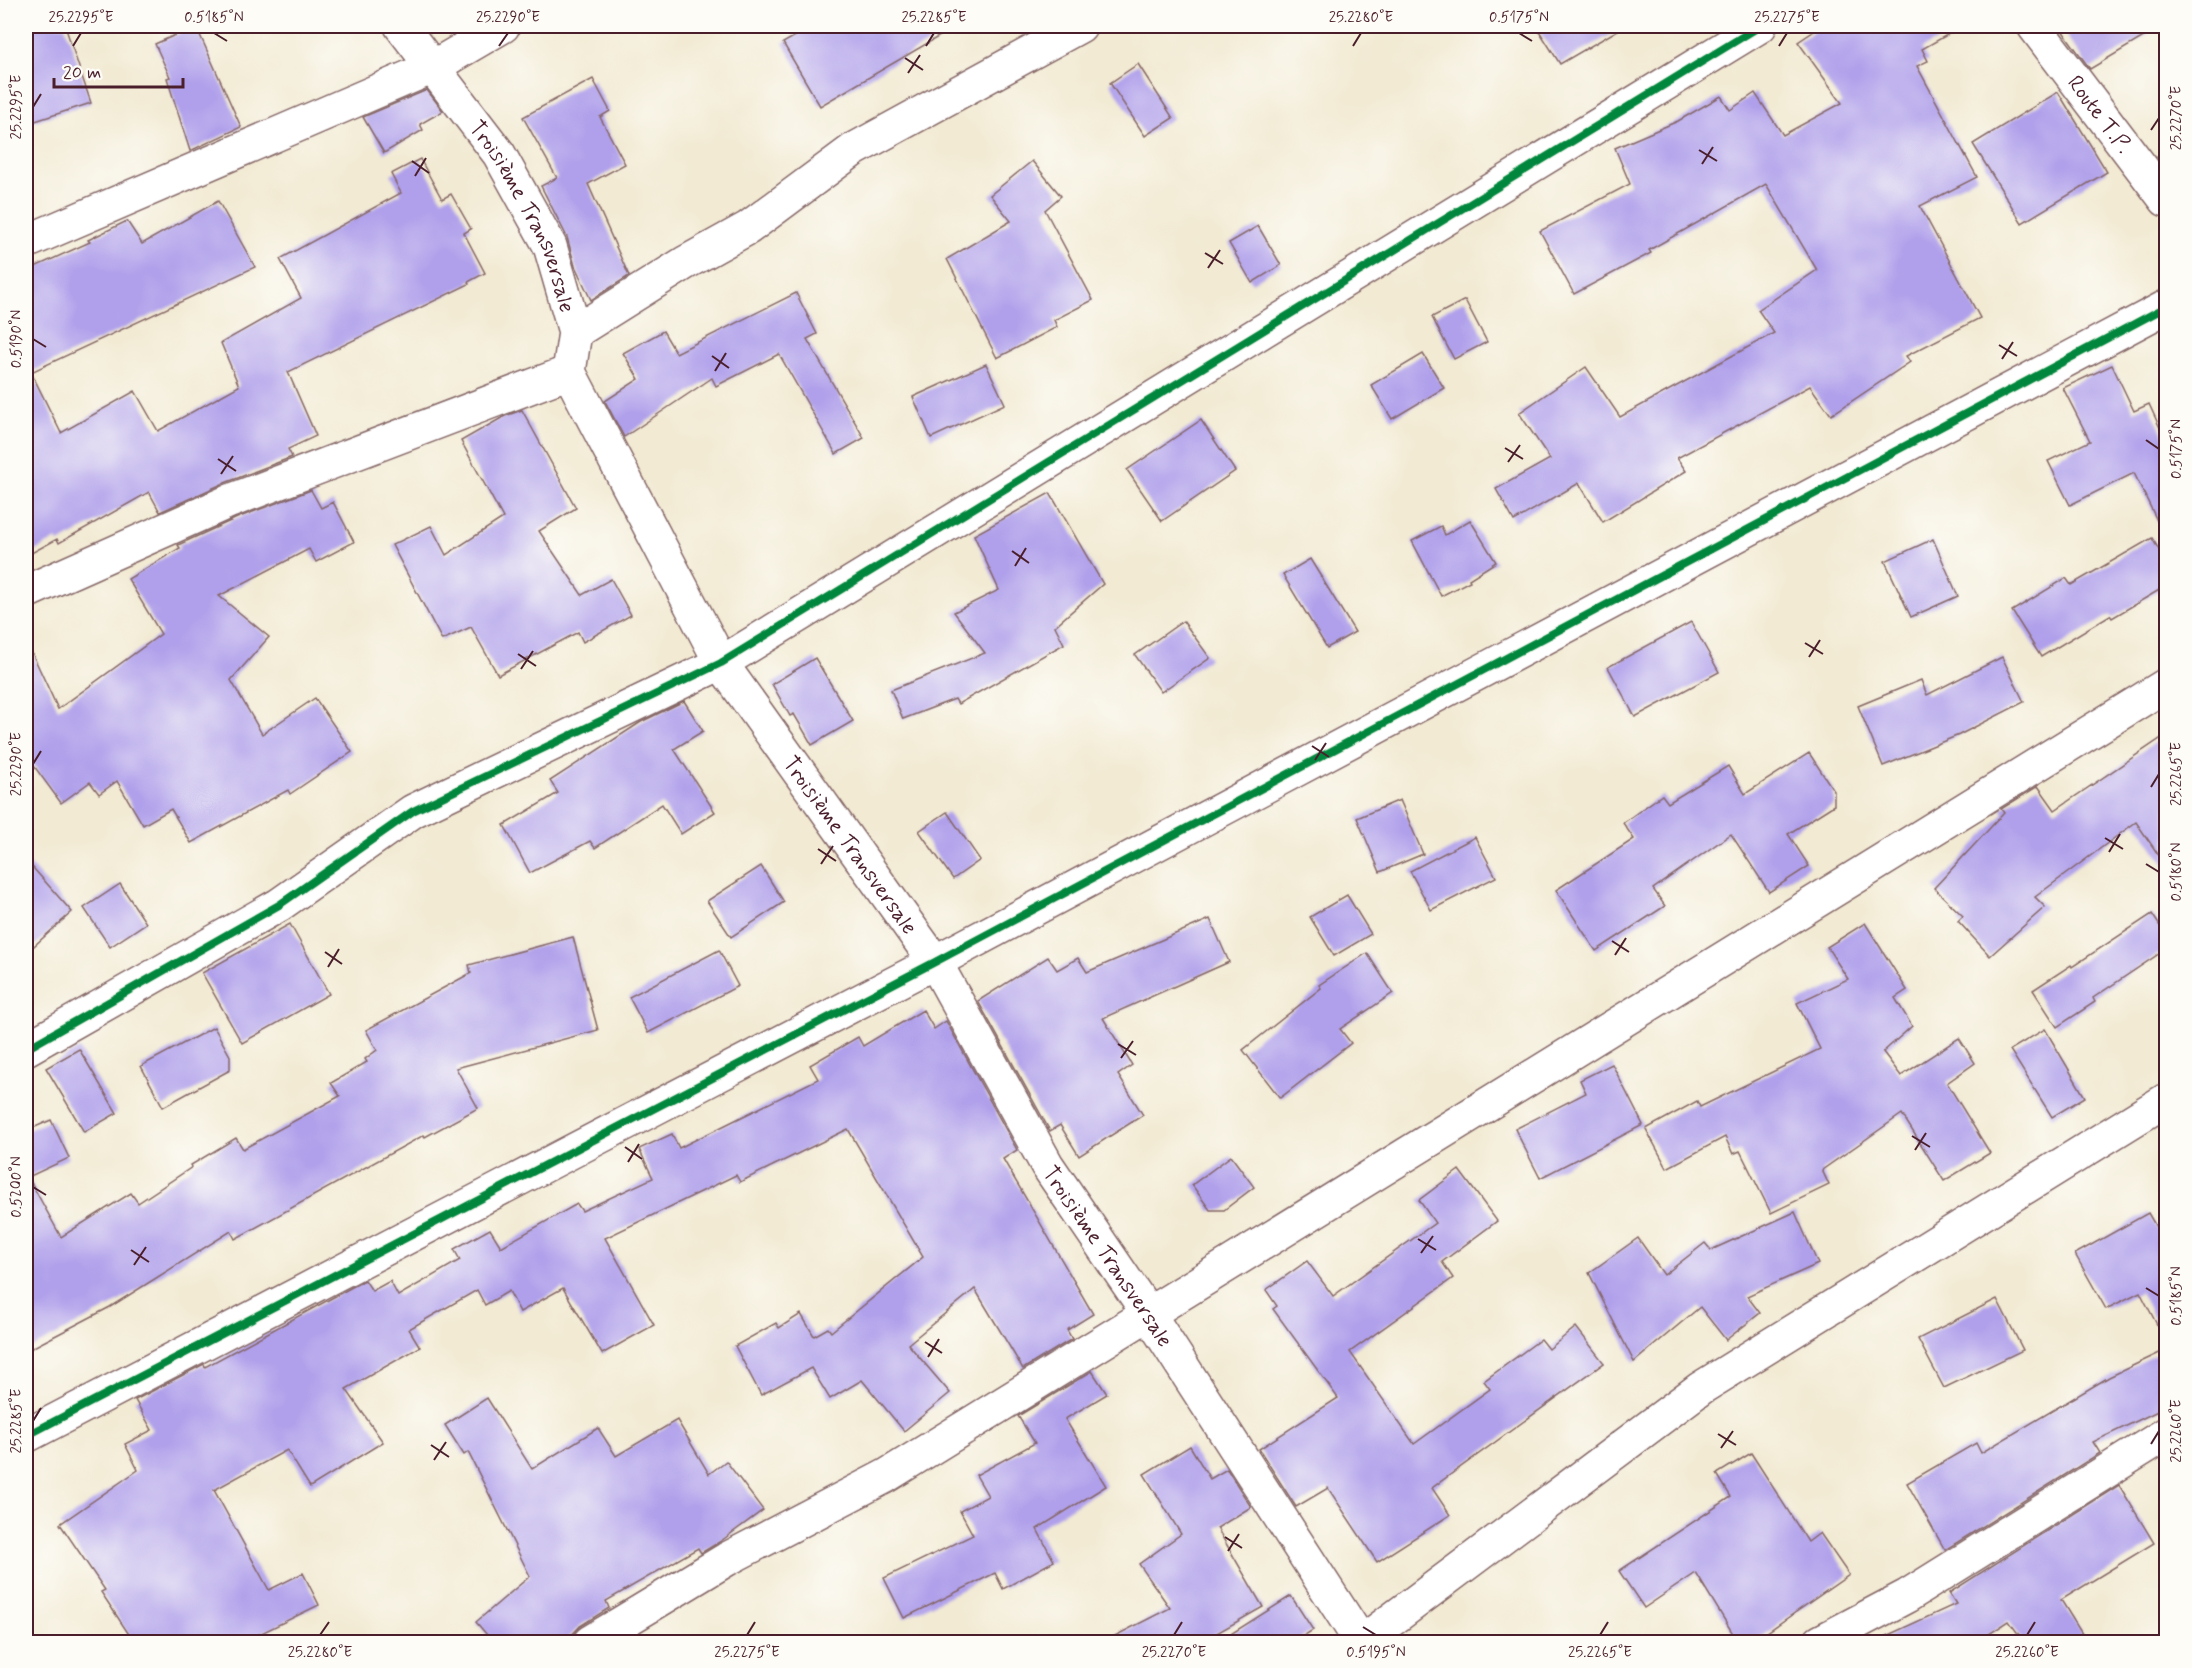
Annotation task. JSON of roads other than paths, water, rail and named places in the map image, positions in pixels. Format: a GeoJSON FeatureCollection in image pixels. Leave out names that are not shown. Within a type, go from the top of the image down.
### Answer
{"type":"FeatureCollection","features":[{"type":"Feature","properties":{"kind":"street","name":"Troisième Transversale"},"geometry":{"type":"LineString","coordinates":[[400,26],[499,154],[550,246],[575,332],[569,372],[721,663],[935,962],[1047,1165],[1148,1313],[1361,1642]]}},
{"type":"Feature","properties":{"kind":"street"},"geometry":{"type":"LineString","coordinates":[[26,242],[433,67],[503,26]]}},
{"type":"Feature","properties":{"kind":"street"},"geometry":{"type":"LineString","coordinates":[[575,332],[685,263],[748,228],[853,150],[1080,26]]}},
{"type":"Feature","properties":{"kind":"street"},"geometry":{"type":"LineString","coordinates":[[26,1049],[279,905],[413,811],[721,663],[1760,26]]}},
{"type":"Feature","properties":{"kind":"street","name":"Route T.P."},"geometry":{"type":"LineString","coordinates":[[2034,26],[2166,200]]}},
{"type":"Feature","properties":{"kind":"street"},"geometry":{"type":"LineString","coordinates":[[26,1436],[935,962],[2166,307]]}},
{"type":"Feature","properties":{"kind":"street"},"geometry":{"type":"LineString","coordinates":[[26,592],[230,501],[569,372]]}},
{"type":"Feature","properties":{"kind":"street"},"geometry":{"type":"LineString","coordinates":[[590,1642],[727,1559],[886,1476],[2166,685]]}},
{"type":"Feature","properties":{"kind":"street"},"geometry":{"type":"LineString","coordinates":[[1361,1642],[1701,1388],[2166,1100]]}},
{"type":"Feature","properties":{"kind":"street"},"geometry":{"type":"LineString","coordinates":[[1820,1642],[1907,1596],[2166,1434]]}}]}
